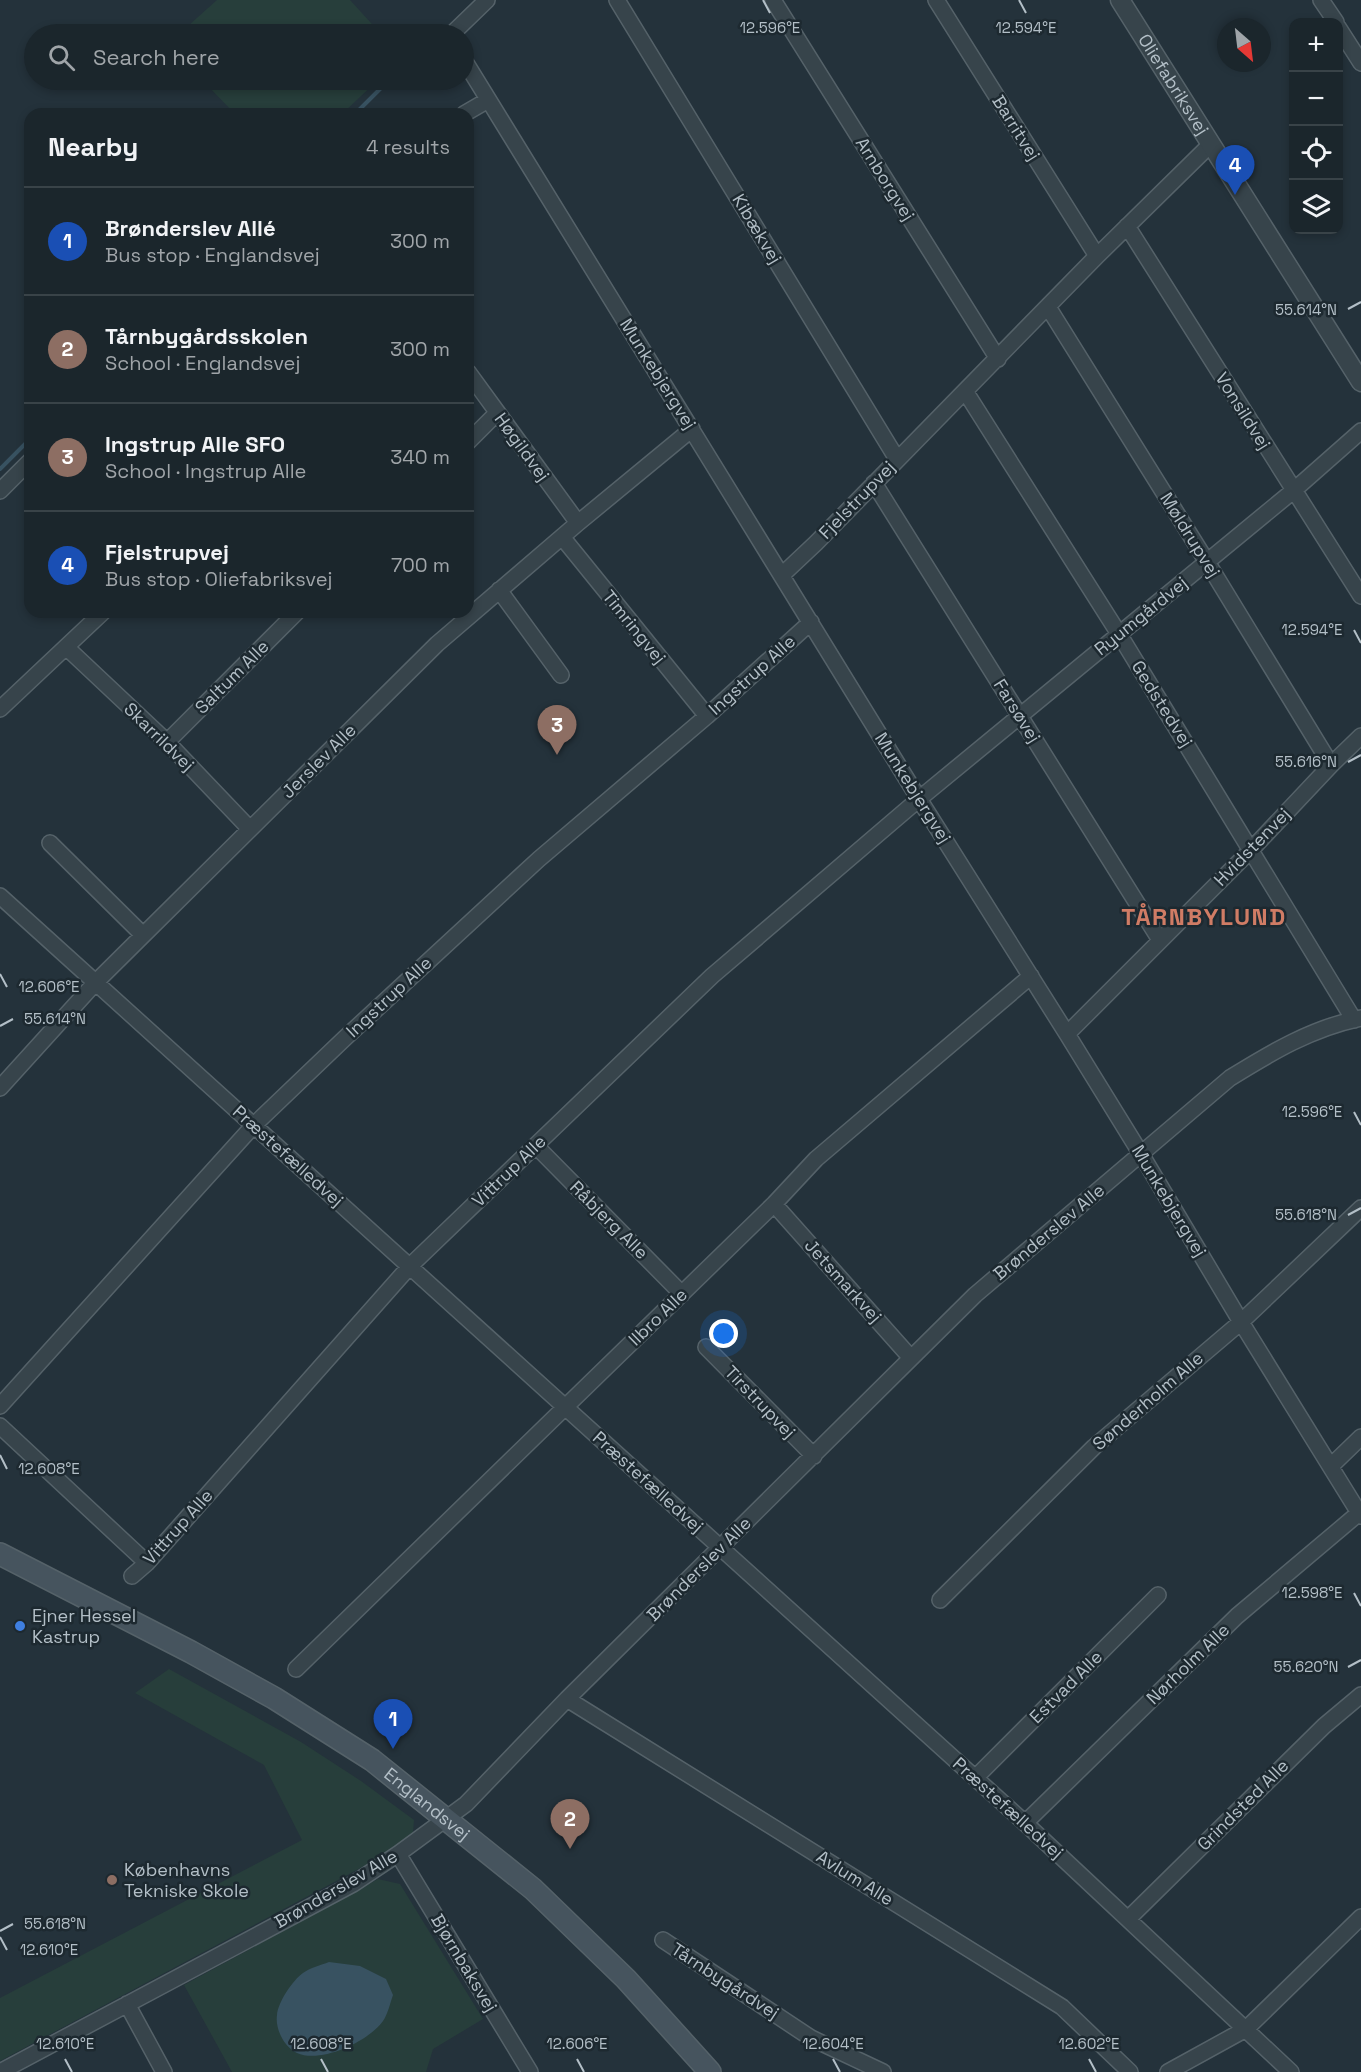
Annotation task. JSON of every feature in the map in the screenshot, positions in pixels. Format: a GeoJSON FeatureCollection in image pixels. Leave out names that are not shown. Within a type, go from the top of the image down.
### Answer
{"type":"FeatureCollection","features":[{"type":"Feature","properties":{"kind":"main road","name":"Englandsvej"},"geometry":{"type":"LineString","coordinates":[[0,1554],[109,1608],[274,1698],[372,1760],[533,1889],[626,1978],[710,2072]]}},
{"type":"Feature","properties":{"kind":"street"},"geometry":{"type":"LineString","coordinates":[[462,24],[487,0]]}},
{"type":"Feature","properties":{"kind":"street","name":"Kibækvej"},"geometry":{"type":"LineString","coordinates":[[617,0],[897,459]]}},
{"type":"Feature","properties":{"kind":"street","name":"Arnborgvej"},"geometry":{"type":"LineString","coordinates":[[773,0],[998,358]]}},
{"type":"Feature","properties":{"kind":"street","name":"Barritvej"},"geometry":{"type":"LineString","coordinates":[[936,0],[1097,256]]}},
{"type":"Feature","properties":{"kind":"street","name":"Oliefabriksvej"},"geometry":{"type":"LineString","coordinates":[[1120,0],[1361,382]]}},
{"type":"Feature","properties":{"kind":"street"},"geometry":{"type":"LineString","coordinates":[[1327,2],[1334,18]]}},
{"type":"Feature","properties":{"kind":"street"},"geometry":{"type":"LineString","coordinates":[[1343,35],[1361,63]]}},
{"type":"Feature","properties":{"kind":"street","name":"Munkebjergvej"},"geometry":{"type":"LineString","coordinates":[[474,77],[918,799],[1141,1154],[1241,1322],[1360,1514]]}},
{"type":"Feature","properties":{"kind":"street"},"geometry":{"type":"LineString","coordinates":[[474,108],[488,100]]}},
{"type":"Feature","properties":{"kind":"street","name":"Fjelstrupvej"},"geometry":{"type":"LineString","coordinates":[[782,575],[1211,144]]}},
{"type":"Feature","properties":{"kind":"street","name":"Vonsildvej"},"geometry":{"type":"LineString","coordinates":[[1127,226],[1361,596]]}},
{"type":"Feature","properties":{"kind":"street","name":"Møldrupvej"},"geometry":{"type":"LineString","coordinates":[[1048,307],[1331,765]]}},
{"type":"Feature","properties":{"kind":"street","name":"Høgildvej"},"geometry":{"type":"LineString","coordinates":[[474,380],[578,522]]}},
{"type":"Feature","properties":{"kind":"street","name":"Gedstedvej"},"geometry":{"type":"LineString","coordinates":[[965,392],[1119,634],[1358,1019]]}},
{"type":"Feature","properties":{"kind":"street"},"geometry":{"type":"LineString","coordinates":[[474,436],[497,413]]}},
{"type":"Feature","properties":{"kind":"street","name":"Jerslev Alle"},"geometry":{"type":"LineString","coordinates":[[474,612],[578,522],[692,429]]}},
{"type":"Feature","properties":{"kind":"street","name":"Ryumgårdvej"},"geometry":{"type":"LineString","coordinates":[[918,799],[1293,491],[1361,431]]}},
{"type":"Feature","properties":{"kind":"street"},"geometry":{"type":"LineString","coordinates":[[0,491],[24,467]]}},
{"type":"Feature","properties":{"kind":"street","name":"Farsøvej"},"geometry":{"type":"LineString","coordinates":[[874,483],[1160,940]]}},
{"type":"Feature","properties":{"kind":"street","name":"Timringvej"},"geometry":{"type":"LineString","coordinates":[[562,537],[707,716]]}},
{"type":"Feature","properties":{"kind":"street"},"geometry":{"type":"LineString","coordinates":[[499,590],[561,675]]}},
{"type":"Feature","properties":{"kind":"street"},"geometry":{"type":"LineString","coordinates":[[0,709],[97,618]]}},
{"type":"Feature","properties":{"kind":"street","name":"Saltum Alle"},"geometry":{"type":"LineString","coordinates":[[166,742],[291,618]]}},
{"type":"Feature","properties":{"kind":"street","name":"Jerslev Alle"},"geometry":{"type":"LineString","coordinates":[[0,1088],[96,982],[437,644],[467,618]]}},
{"type":"Feature","properties":{"kind":"street","name":"Ingstrup Alle"},"geometry":{"type":"LineString","coordinates":[[0,1406],[254,1125],[539,859],[707,716],[811,622]]}},
{"type":"Feature","properties":{"kind":"street","name":"Skarrildvej"},"geometry":{"type":"LineString","coordinates":[[66,647],[166,742],[250,829]]}},
{"type":"Feature","properties":{"kind":"street","name":"Hvidstenvej"},"geometry":{"type":"LineString","coordinates":[[1067,1034],[1361,736]]}},
{"type":"Feature","properties":{"kind":"street","name":"Vittrup Alle"},"geometry":{"type":"LineString","coordinates":[[132,1576],[147,1563],[410,1266],[712,976],[918,799]]}},
{"type":"Feature","properties":{"kind":"street"},"geometry":{"type":"LineString","coordinates":[[50,843],[143,935]]}},
{"type":"Feature","properties":{"kind":"street","name":"Præstefælledvej"},"geometry":{"type":"LineString","coordinates":[[0,896],[975,1778],[1291,2072]]}},
{"type":"Feature","properties":{"kind":"street","name":"Ilbro Alle"},"geometry":{"type":"LineString","coordinates":[[297,1670],[774,1204],[816,1159],[1031,976]]}},
{"type":"Feature","properties":{"kind":"street","name":"Brønderslev Alle"},"geometry":{"type":"LineString","coordinates":[[0,2072],[19,2067],[127,2004],[353,1884],[446,1820],[466,1804],[567,1699],[975,1295],[1239,1072],[1273,1051],[1315,1031],[1358,1019]]}},
{"type":"Feature","properties":{"kind":"street","name":"Råbjerg Alle"},"geometry":{"type":"LineString","coordinates":[[536,1146],[682,1294]]}},
{"type":"Feature","properties":{"kind":"street","name":"Jetsmarkvej"},"geometry":{"type":"LineString","coordinates":[[774,1204],[911,1358]]}},
{"type":"Feature","properties":{"kind":"street","name":"Sønderholm Alle"},"geometry":{"type":"LineString","coordinates":[[940,1600],[1094,1447],[1241,1322],[1361,1209]]}},
{"type":"Feature","properties":{"kind":"street","name":"Tirstrupvej"},"geometry":{"type":"LineString","coordinates":[[706,1347],[814,1456]]}},
{"type":"Feature","properties":{"kind":"street"},"geometry":{"type":"LineString","coordinates":[[0,1426],[147,1563]]}},
{"type":"Feature","properties":{"kind":"street"},"geometry":{"type":"LineString","coordinates":[[1331,1466],[1361,1437]]}},
{"type":"Feature","properties":{"kind":"street","name":"Nørholm Alle"},"geometry":{"type":"LineString","coordinates":[[1025,1824],[1237,1616],[1360,1514]]}},
{"type":"Feature","properties":{"kind":"street","name":"Estvad Alle"},"geometry":{"type":"LineString","coordinates":[[975,1778],[1158,1595]]}},
{"type":"Feature","properties":{"kind":"street","name":"Grindsted Alle"},"geometry":{"type":"LineString","coordinates":[[1128,1919],[1324,1726],[1361,1695]]}},
{"type":"Feature","properties":{"kind":"street","name":"Avlum Alle"},"geometry":{"type":"LineString","coordinates":[[567,1699],[1062,2007],[1130,2072]]}},
{"type":"Feature","properties":{"kind":"street","name":"Bjørnbaksvej"},"geometry":{"type":"LineString","coordinates":[[398,1854],[530,2072]]}},
{"type":"Feature","properties":{"kind":"street"},"geometry":{"type":"LineString","coordinates":[[1168,2072],[1246,2029],[1361,1917]]}},
{"type":"Feature","properties":{"kind":"street","name":"Tårnbygårdvej"},"geometry":{"type":"LineString","coordinates":[[663,1940],[811,2038],[883,2072]]}},
{"type":"Feature","properties":{"kind":"street"},"geometry":{"type":"LineString","coordinates":[[127,2004],[164,2072]]}},
{"type":"Feature","properties":{"kind":"green space"},"geometry":{"type":"Polygon","coordinates":[[[217,0],[350,0],[372,24],[190,24],[217,0]]]}},
{"type":"Feature","properties":{"kind":"green space"},"geometry":{"type":"Polygon","coordinates":[[[212,90],[367,90],[348,108],[229,108],[212,90]]]}},
{"type":"Feature","properties":{"kind":"green space"},"geometry":{"type":"Polygon","coordinates":[[[169,1669],[301,1742],[361,1781],[414,1820],[413,1832],[394,1850],[0,2061],[0,1998],[302,1840],[264,1765],[135,1693],[169,1669]]]}},
{"type":"Feature","properties":{"kind":"green space"},"geometry":{"type":"Polygon","coordinates":[[[378,1879],[400,1884],[483,2019],[433,2049],[426,2072],[232,2072],[184,1985],[378,1879]]]}},
{"type":"Feature","properties":{"kind":"water"},"geometry":{"type":"Polygon","coordinates":[[[329,1962],[360,1966],[386,1979],[393,1995],[383,2021],[367,2036],[344,2049],[307,2056],[292,2050],[281,2037],[277,2026],[278,2010],[287,1992],[299,1976],[329,1962]]]}},
{"type":"Feature","properties":{"kind":"waterway"},"geometry":{"type":"LineString","coordinates":[[361,108],[379,90]]}},
{"type":"Feature","properties":{"kind":"waterway"},"geometry":{"type":"LineString","coordinates":[[0,469],[24,445]]}},
{"type":"Feature","properties":{"kind":"place","name":"Fjelstrupvej"},"geometry":{"type":"Point","coordinates":[1235,195]}},
{"type":"Feature","properties":{"kind":"place","name":"Ingstrup Alle SFO"},"geometry":{"type":"Point","coordinates":[557,755]}},
{"type":"Feature","properties":{"kind":"place","name":"Ejner Hessel Kastrup"},"geometry":{"type":"Point","coordinates":[20,1626]}},
{"type":"Feature","properties":{"kind":"place","name":"Brønderslev Allé"},"geometry":{"type":"Point","coordinates":[393,1749]}},
{"type":"Feature","properties":{"kind":"place","name":"Tårnbygårdsskolen"},"geometry":{"type":"Point","coordinates":[570,1849]}},
{"type":"Feature","properties":{"kind":"place","name":"Københavns Tekniske Skole"},"geometry":{"type":"Point","coordinates":[112,1880]}},
{"type":"Feature","properties":{"kind":"district","name":"TÅRNBYLUND"},"geometry":{"type":"Point","coordinates":[1204,917]}}]}
